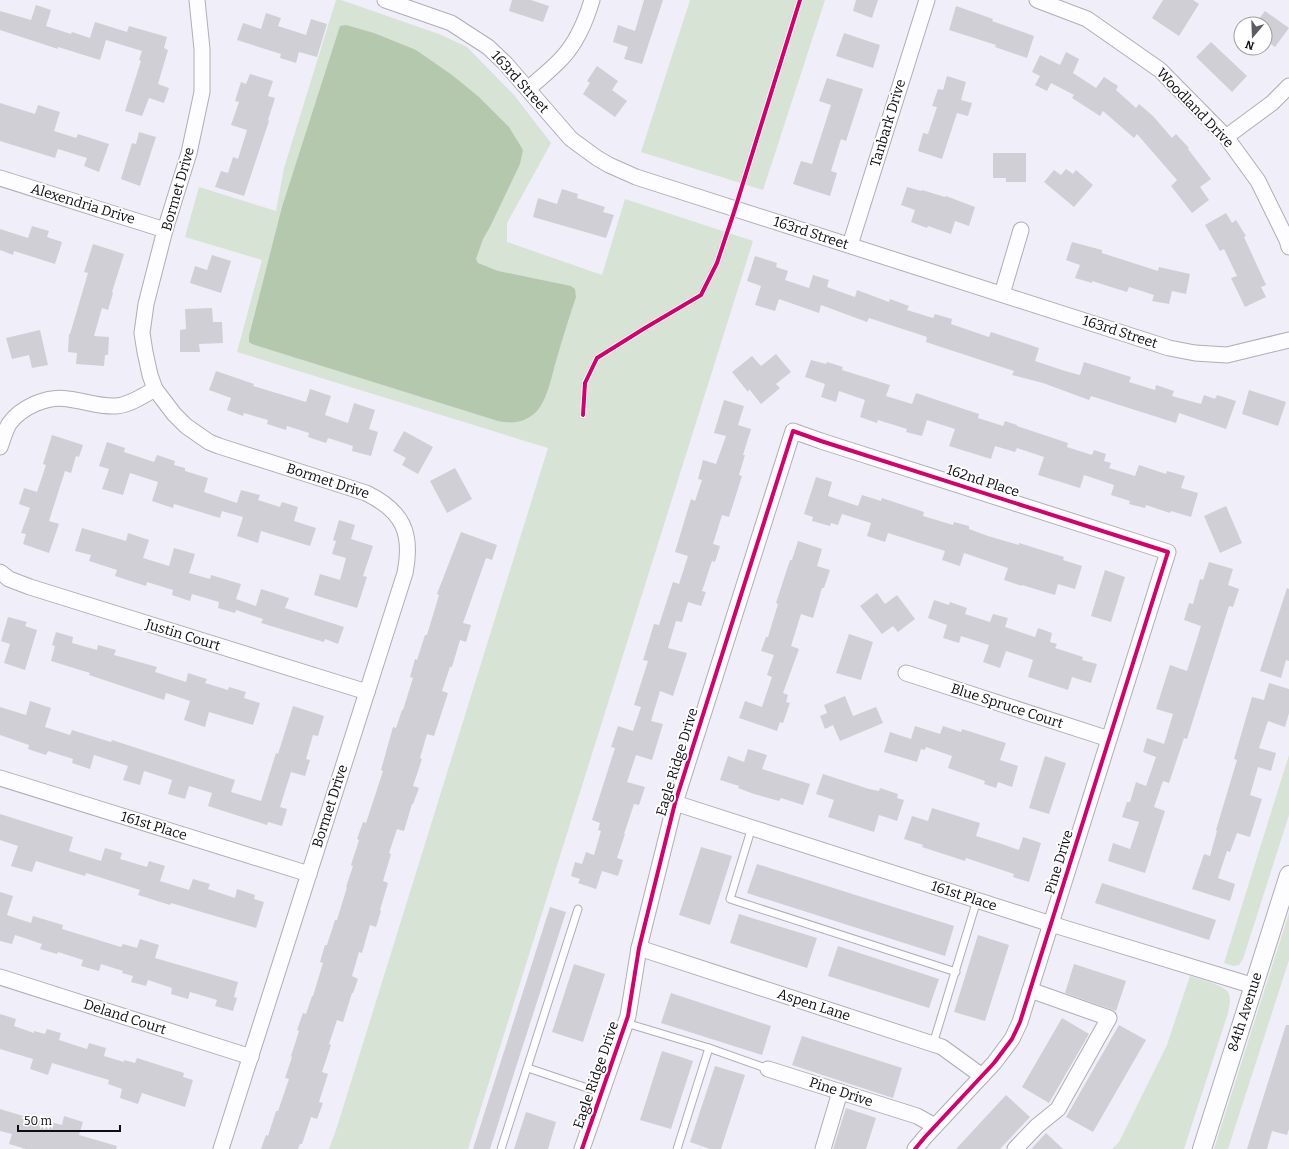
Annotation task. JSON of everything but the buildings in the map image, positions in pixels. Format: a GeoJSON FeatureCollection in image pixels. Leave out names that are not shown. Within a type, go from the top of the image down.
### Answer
{"type":"FeatureCollection","features":[{"type":"Feature","properties":{"kind":"street","name":"Bormet Drive"},"geometry":{"type":"LineString","coordinates":[[197,0],[202,49],[202,92],[189,153],[165,230],[143,321],[142,332],[145,352],[155,389],[174,414],[186,426],[209,442],[366,493],[380,500],[390,507],[399,518],[405,531],[408,544],[408,559],[405,573],[221,1149]]}},
{"type":"Feature","properties":{"kind":"street","name":"163rd Street"},"geometry":{"type":"LineString","coordinates":[[385,0],[451,23],[470,34],[488,47],[505,63],[571,139],[582,149],[610,165],[636,177],[1169,348],[1195,353],[1226,355],[1289,340]]}},
{"type":"Feature","properties":{"kind":"street"},"geometry":{"type":"LineString","coordinates":[[528,89],[562,57],[573,44],[582,28],[592,0]]}},
{"type":"Feature","properties":{"kind":"street","name":"Tanbark Drive"},"geometry":{"type":"LineString","coordinates":[[850,246],[927,0]]}},
{"type":"Feature","properties":{"kind":"street","name":"Woodland Drive"},"geometry":{"type":"LineString","coordinates":[[1037,0],[1087,19],[1160,70],[1226,137],[1258,181],[1289,248]]}},
{"type":"Feature","properties":{"kind":"street"},"geometry":{"type":"LineString","coordinates":[[1226,137],[1272,103],[1289,86]]}},
{"type":"Feature","properties":{"kind":"street","name":"Alexendria Drive"},"geometry":{"type":"LineString","coordinates":[[0,178],[165,230]]}},
{"type":"Feature","properties":{"kind":"street"},"geometry":{"type":"LineString","coordinates":[[1002,294],[1022,230]]}},
{"type":"Feature","properties":{"kind":"street"},"geometry":{"type":"LineString","coordinates":[[0,447],[6,431],[17,415],[27,408],[44,401],[57,398],[69,399],[98,406],[119,406],[133,401],[155,389]]}},
{"type":"Feature","properties":{"kind":"street","name":"162nd Place"},"geometry":{"type":"LineString","coordinates":[[793,431],[1168,552]]}},
{"type":"Feature","properties":{"kind":"street","name":"Eagle Ridge Drive"},"geometry":{"type":"LineString","coordinates":[[582,1149],[628,1016],[639,948],[675,803],[793,431]]}},
{"type":"Feature","properties":{"kind":"street","name":"Pine Drive"},"geometry":{"type":"LineString","coordinates":[[922,1147],[936,1126],[994,1063],[1012,1039],[1020,1022],[1168,552]]}},
{"type":"Feature","properties":{"kind":"street","name":"Justin Court"},"geometry":{"type":"LineString","coordinates":[[0,572],[9,579],[30,587],[367,692]]}},
{"type":"Feature","properties":{"kind":"street","name":"Blue Spruce Court"},"geometry":{"type":"LineString","coordinates":[[906,672],[1109,738]]}},
{"type":"Feature","properties":{"kind":"street","name":"161st Place"},"geometry":{"type":"LineString","coordinates":[[0,778],[308,874]]}},
{"type":"Feature","properties":{"kind":"street","name":"161st Place"},"geometry":{"type":"LineString","coordinates":[[675,803],[1051,924],[1254,986]]}},
{"type":"Feature","properties":{"kind":"street","name":"84th Avenue"},"geometry":{"type":"LineString","coordinates":[[1202,1149],[1289,875]]}},
{"type":"Feature","properties":{"kind":"street","name":"Aspen Lane"},"geometry":{"type":"LineString","coordinates":[[639,948],[942,1047],[982,1076]]}},
{"type":"Feature","properties":{"kind":"street","name":"Deland Court"},"geometry":{"type":"LineString","coordinates":[[0,977],[251,1057]]}},
{"type":"Feature","properties":{"kind":"street"},"geometry":{"type":"LineString","coordinates":[[1015,1149],[1037,1126],[1058,1109],[1110,1018],[1030,990]]}},
{"type":"Feature","properties":{"kind":"street","name":"Pine Drive"},"geometry":{"type":"LineString","coordinates":[[768,1069],[917,1116],[936,1126]]}},
{"type":"Feature","properties":{"kind":"street"},"geometry":{"type":"LineString","coordinates":[[823,1149],[840,1092]]}},
{"type":"Feature","properties":{"kind":"lane"},"geometry":{"type":"LineString","coordinates":[[752,827],[730,899],[956,972]]}},
{"type":"Feature","properties":{"kind":"lane"},"geometry":{"type":"LineString","coordinates":[[933,1044],[977,900]]}},
{"type":"Feature","properties":{"kind":"lane"},"geometry":{"type":"LineString","coordinates":[[501,1149],[578,909]]}},
{"type":"Feature","properties":{"kind":"lane"},"geometry":{"type":"LineString","coordinates":[[626,1023],[709,1048],[768,1069]]}},
{"type":"Feature","properties":{"kind":"lane"},"geometry":{"type":"LineString","coordinates":[[677,1149],[709,1048]]}},
{"type":"Feature","properties":{"kind":"lane"},"geometry":{"type":"LineString","coordinates":[[528,1068],[602,1093]]}},
{"type":"Feature","properties":{"kind":"shaded area"},"geometry":{"type":"Polygon","coordinates":[[[336,0],[341,0],[439,34],[467,47],[514,95],[551,143],[507,223],[507,242],[602,275],[625,199],[753,241],[468,1149],[329,1149],[548,448],[237,352],[262,260],[185,237],[199,187],[276,211],[284,168],[336,0]]]}},
{"type":"Feature","properties":{"kind":"shaded area"},"geometry":{"type":"Polygon","coordinates":[[[690,0],[825,0],[763,190],[641,152],[690,0]]]}},
{"type":"Feature","properties":{"kind":"shaded area"},"geometry":{"type":"Polygon","coordinates":[[[346,25],[374,33],[416,50],[452,75],[479,97],[509,127],[523,150],[520,164],[483,239],[476,259],[478,263],[498,271],[571,286],[575,289],[576,297],[546,396],[537,411],[528,418],[519,422],[498,421],[249,342],[249,336],[282,207],[340,26],[346,25]]]}},
{"type":"Feature","properties":{"kind":"shaded area"},"geometry":{"type":"Polygon","coordinates":[[[1289,755],[1289,815],[1243,959],[1239,965],[1233,966],[1224,963],[1289,755]]]}},
{"type":"Feature","properties":{"kind":"shaded area"},"geometry":{"type":"Polygon","coordinates":[[[1289,913],[1289,960],[1228,1149],[1214,1149],[1289,913]]]}},
{"type":"Feature","properties":{"kind":"shaded area"},"geometry":{"type":"Polygon","coordinates":[[[1190,976],[1223,988],[1229,994],[1230,1001],[1228,1013],[1184,1149],[1112,1149],[1119,1142],[1167,1045],[1190,976]]]}},
{"type":"Feature","properties":{"kind":"cycle path"},"geometry":{"type":"LineString","coordinates":[[583,415],[585,383],[597,358],[701,295],[717,263],[800,0]]}},
{"type":"Feature","properties":{"kind":"cycle path"},"geometry":{"type":"LineString","coordinates":[[582,1149],[628,1016],[639,948],[675,803],[793,431],[1168,552],[1020,1022],[1012,1039],[994,1063],[915,1149]]}}]}
